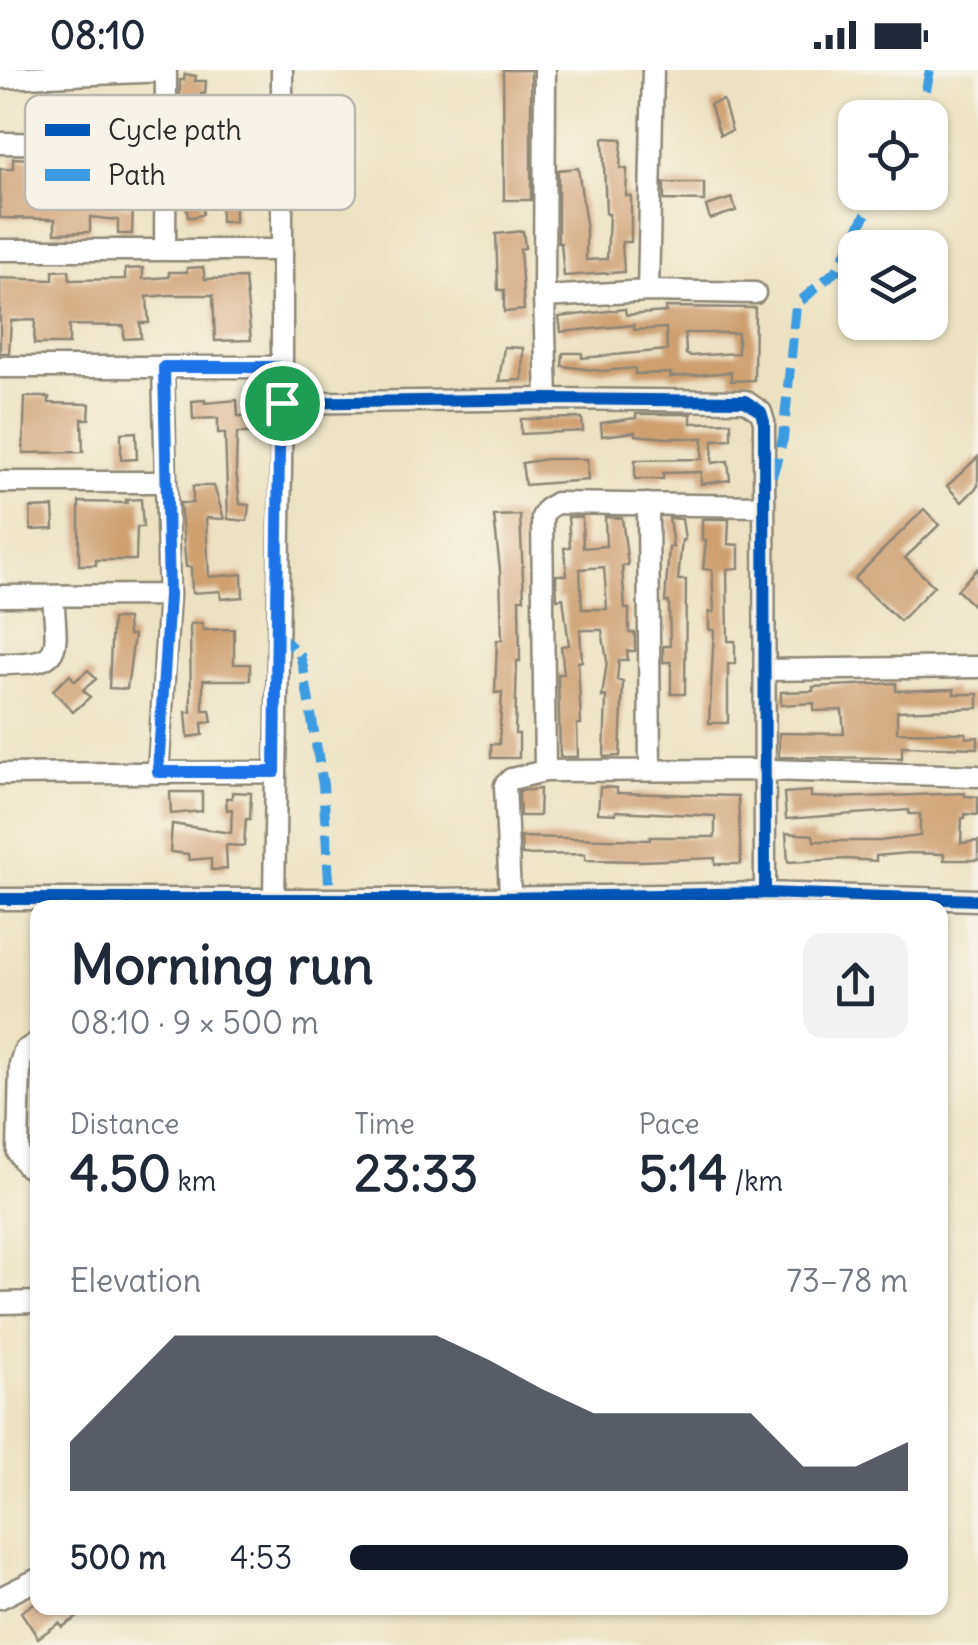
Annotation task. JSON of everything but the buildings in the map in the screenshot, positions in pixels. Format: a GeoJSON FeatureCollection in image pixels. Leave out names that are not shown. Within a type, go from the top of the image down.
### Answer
{"type":"FeatureCollection","features":[{"type":"Feature","properties":{"kind":"street"},"geometry":{"type":"LineString","coordinates":[[0,78],[166,70]]}},
{"type":"Feature","properties":{"kind":"street"},"geometry":{"type":"LineString","coordinates":[[282,70],[282,95]]}},
{"type":"Feature","properties":{"kind":"street"},"geometry":{"type":"LineString","coordinates":[[546,70],[547,399]]}},
{"type":"Feature","properties":{"kind":"street"},"geometry":{"type":"LineString","coordinates":[[648,290],[652,70]]}},
{"type":"Feature","properties":{"kind":"street"},"geometry":{"type":"LineString","coordinates":[[0,143],[25,143]]}},
{"type":"Feature","properties":{"kind":"street"},"geometry":{"type":"LineString","coordinates":[[165,210],[165,248]]}},
{"type":"Feature","properties":{"kind":"street"},"geometry":{"type":"LineString","coordinates":[[274,897],[281,210]]}},
{"type":"Feature","properties":{"kind":"street"},"geometry":{"type":"LineString","coordinates":[[0,250],[281,250]]}},
{"type":"Feature","properties":{"kind":"street"},"geometry":{"type":"LineString","coordinates":[[544,297],[648,290],[755,293]]}},
{"type":"Feature","properties":{"kind":"street"},"geometry":{"type":"LineString","coordinates":[[0,367],[280,367]]}},
{"type":"Feature","properties":{"kind":"street"},"geometry":{"type":"LineString","coordinates":[[158,772],[169,595],[164,367]]}},
{"type":"Feature","properties":{"kind":"street"},"geometry":{"type":"LineString","coordinates":[[282,403],[547,399],[754,404],[764,422],[765,893]]}},
{"type":"Feature","properties":{"kind":"street"},"geometry":{"type":"LineString","coordinates":[[0,482],[166,482]]}},
{"type":"Feature","properties":{"kind":"street"},"geometry":{"type":"LineString","coordinates":[[545,771],[542,518],[546,509],[556,503],[763,506]]}},
{"type":"Feature","properties":{"kind":"street"},"geometry":{"type":"LineString","coordinates":[[648,504],[650,770]]}},
{"type":"Feature","properties":{"kind":"street"},"geometry":{"type":"LineString","coordinates":[[0,596],[169,595]]}},
{"type":"Feature","properties":{"kind":"street"},"geometry":{"type":"LineString","coordinates":[[0,664],[38,664],[48,658],[56,646],[53,596]]}},
{"type":"Feature","properties":{"kind":"street"},"geometry":{"type":"LineString","coordinates":[[766,670],[978,666]]}},
{"type":"Feature","properties":{"kind":"street"},"geometry":{"type":"LineString","coordinates":[[510,895],[504,785],[510,779],[545,771],[650,770],[978,776]]}},
{"type":"Feature","properties":{"kind":"street"},"geometry":{"type":"LineString","coordinates":[[0,774],[275,772]]}},
{"type":"Feature","properties":{"kind":"street"},"geometry":{"type":"LineString","coordinates":[[402,900],[765,893],[978,900]]}},
{"type":"Feature","properties":{"kind":"street"},"geometry":{"type":"LineString","coordinates":[[0,899],[308,900]]}},
{"type":"Feature","properties":{"kind":"street"},"geometry":{"type":"LineString","coordinates":[[30,1047],[24,1051],[20,1064],[18,1152],[30,1168]]}},
{"type":"Feature","properties":{"kind":"street"},"geometry":{"type":"LineString","coordinates":[[0,1302],[30,1302]]}},
{"type":"Feature","properties":{"kind":"street"},"geometry":{"type":"LineString","coordinates":[[0,1598],[30,1583]]}},
{"type":"Feature","properties":{"kind":"marked path"},"geometry":{"type":"LineString","coordinates":[[924,100],[930,70]]}},
{"type":"Feature","properties":{"kind":"marked path"},"geometry":{"type":"LineString","coordinates":[[772,476],[783,439],[796,305],[838,269],[868,210]]}},
{"type":"Feature","properties":{"kind":"marked path"},"geometry":{"type":"LineString","coordinates":[[278,634],[300,655],[303,667],[323,785],[330,897]]}},
{"type":"Feature","properties":{"kind":"cycle path"},"geometry":{"type":"LineString","coordinates":[[282,403],[745,401],[761,412],[765,893]]}},
{"type":"Feature","properties":{"kind":"cycle path"},"geometry":{"type":"LineString","coordinates":[[0,899],[438,899],[765,893],[978,900]]}},
{"type":"Feature","properties":{"kind":"route"},"geometry":{"type":"LineString","coordinates":[[164,367],[280,367],[282,403],[275,772],[158,772],[169,595],[164,367]]}}]}
